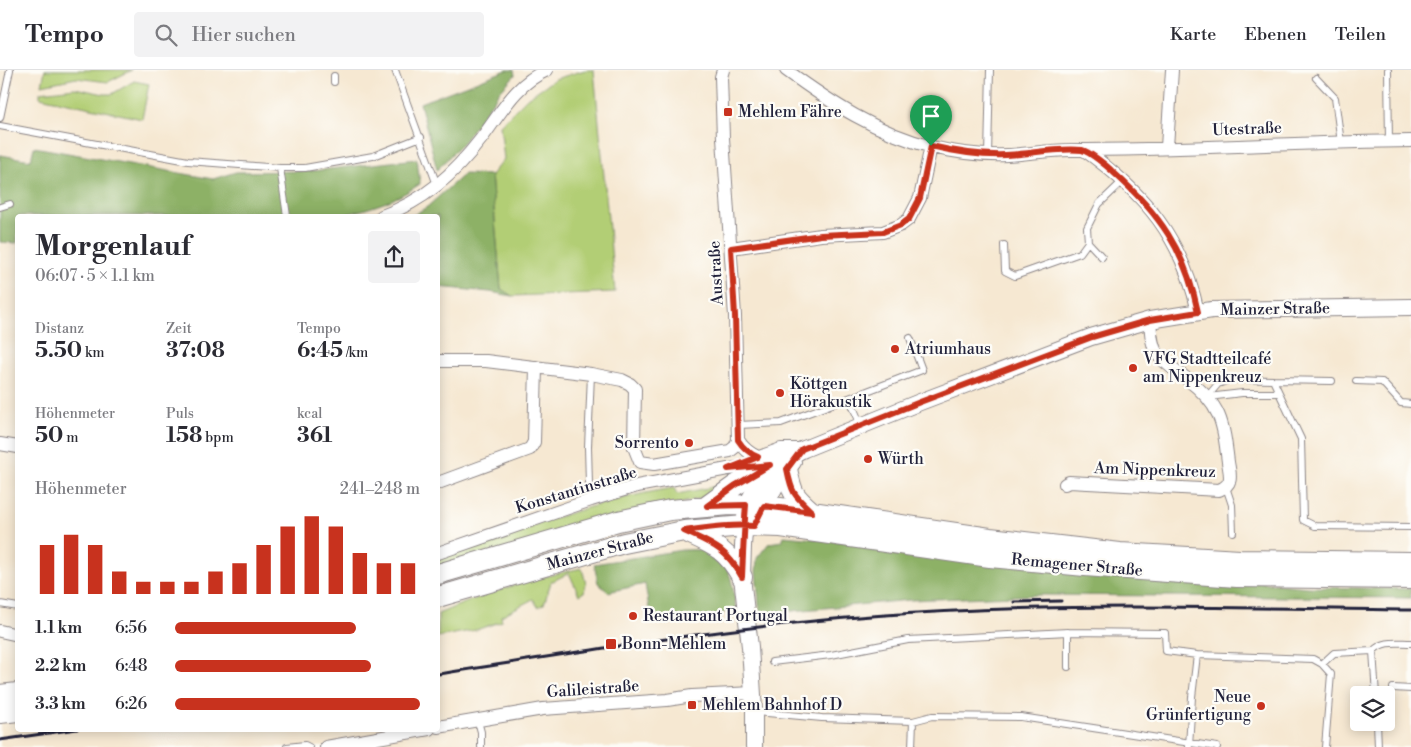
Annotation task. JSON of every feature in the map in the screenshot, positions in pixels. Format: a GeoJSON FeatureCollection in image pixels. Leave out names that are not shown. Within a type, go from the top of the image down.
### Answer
{"type":"FeatureCollection","features":[{"type":"Feature","properties":{"kind":"main road"},"geometry":{"type":"LineString","coordinates":[[707,506],[736,485],[771,464],[795,497],[812,512]]}},
{"type":"Feature","properties":{"kind":"main road","name":"Mainzer Straße"},"geometry":{"type":"LineString","coordinates":[[440,573],[618,521],[670,510],[707,506],[755,506]]}},
{"type":"Feature","properties":{"kind":"main road","name":"Remagener Straße"},"geometry":{"type":"LineString","coordinates":[[755,506],[812,512],[990,538],[1120,553],[1240,560],[1411,562]]}},
{"type":"Feature","properties":{"kind":"main road","name":"Mainzer Straße"},"geometry":{"type":"LineString","coordinates":[[440,596],[624,543],[684,531],[749,526]]}},
{"type":"Feature","properties":{"kind":"main road","name":"Remagener Straße"},"geometry":{"type":"LineString","coordinates":[[749,526],[791,529],[990,557],[1086,566],[1237,577],[1411,579]]}},
{"type":"Feature","properties":{"kind":"main road"},"geometry":{"type":"LineString","coordinates":[[684,531],[721,549],[734,562],[742,577]]}},
{"type":"Feature","properties":{"kind":"main road"},"geometry":{"type":"LineString","coordinates":[[0,695],[15,693]]}},
{"type":"Feature","properties":{"kind":"main road"},"geometry":{"type":"LineString","coordinates":[[0,713],[15,710]]}},
{"type":"Feature","properties":{"kind":"street"},"geometry":{"type":"LineString","coordinates":[[388,214],[403,209],[420,199],[437,185],[462,162],[481,139],[511,96],[524,84],[547,70]]}},
{"type":"Feature","properties":{"kind":"street","name":"Utestraße"},"geometry":{"type":"LineString","coordinates":[[786,70],[824,98],[896,135],[931,146],[988,156],[1167,147],[1411,141]]}},
{"type":"Feature","properties":{"kind":"street"},"geometry":{"type":"LineString","coordinates":[[1167,147],[1172,70]]}},
{"type":"Feature","properties":{"kind":"street","name":"Austraße"},"geometry":{"type":"LineString","coordinates":[[720,72],[735,316],[738,440]]}},
{"type":"Feature","properties":{"kind":"street"},"geometry":{"type":"LineString","coordinates":[[731,248],[821,235],[883,232],[901,225],[909,219],[920,198],[931,146]]}},
{"type":"Feature","properties":{"kind":"street"},"geometry":{"type":"LineString","coordinates":[[1084,150],[1123,181],[1162,224],[1173,241],[1190,282],[1198,312]]}},
{"type":"Feature","properties":{"kind":"street","name":"Mainzer Straße"},"geometry":{"type":"LineString","coordinates":[[771,464],[860,425],[1092,337],[1150,320],[1198,312],[1256,309],[1411,307]]}},
{"type":"Feature","properties":{"kind":"street","name":"Am Nippenkreuz"},"geometry":{"type":"LineString","coordinates":[[1065,484],[1070,482],[1219,490],[1226,487],[1230,480],[1222,422],[1219,413],[1207,397],[1158,354],[1152,344],[1150,320]]}},
{"type":"Feature","properties":{"kind":"street"},"geometry":{"type":"LineString","coordinates":[[440,361],[486,361],[536,366],[591,374],[622,380],[630,384],[635,390],[634,447],[640,462],[654,464],[730,451],[735,447],[738,440]]}},
{"type":"Feature","properties":{"kind":"street"},"geometry":{"type":"LineString","coordinates":[[440,482],[530,449],[534,442],[536,366]]}},
{"type":"Feature","properties":{"kind":"street"},"geometry":{"type":"LineString","coordinates":[[738,440],[750,454],[771,464],[755,506],[743,546],[742,577],[750,647],[754,747]]}},
{"type":"Feature","properties":{"kind":"street"},"geometry":{"type":"LineString","coordinates":[[0,444],[15,446]]}},
{"type":"Feature","properties":{"kind":"street","name":"Konstantinstraße"},"geometry":{"type":"LineString","coordinates":[[440,552],[637,486],[728,469],[771,464]]}},
{"type":"Feature","properties":{"kind":"street"},"geometry":{"type":"LineString","coordinates":[[0,631],[15,634]]}},
{"type":"Feature","properties":{"kind":"street","name":"Galileistraße"},"geometry":{"type":"LineString","coordinates":[[440,727],[543,709],[667,700],[692,696],[753,693]]}},
{"type":"Feature","properties":{"kind":"street"},"geometry":{"type":"LineString","coordinates":[[326,747],[412,732]]}},
{"type":"Feature","properties":{"kind":"lane"},"geometry":{"type":"LineString","coordinates":[[0,118],[10,70]]}},
{"type":"Feature","properties":{"kind":"lane"},"geometry":{"type":"LineString","coordinates":[[395,70],[437,185]]}},
{"type":"Feature","properties":{"kind":"lane"},"geometry":{"type":"LineString","coordinates":[[988,156],[990,70]]}},
{"type":"Feature","properties":{"kind":"lane"},"geometry":{"type":"LineString","coordinates":[[1388,70],[1389,142]]}},
{"type":"Feature","properties":{"kind":"lane"},"geometry":{"type":"LineString","coordinates":[[1316,78],[1335,98],[1341,143]]}},
{"type":"Feature","properties":{"kind":"lane"},"geometry":{"type":"LineString","coordinates":[[0,126],[196,162],[280,168],[306,168],[365,157],[420,137]]}},
{"type":"Feature","properties":{"kind":"lane"},"geometry":{"type":"LineString","coordinates":[[280,168],[287,214]]}},
{"type":"Feature","properties":{"kind":"lane"},"geometry":{"type":"LineString","coordinates":[[1102,257],[1088,242],[1087,228],[1099,204],[1123,181]]}},
{"type":"Feature","properties":{"kind":"lane"},"geometry":{"type":"LineString","coordinates":[[0,207],[10,204]]}},
{"type":"Feature","properties":{"kind":"lane"},"geometry":{"type":"LineString","coordinates":[[1004,246],[1005,270],[1015,276],[1080,253],[1088,242]]}},
{"type":"Feature","properties":{"kind":"lane"},"geometry":{"type":"LineString","coordinates":[[738,425],[781,423],[922,370],[910,338]]}},
{"type":"Feature","properties":{"kind":"lane"},"geometry":{"type":"LineString","coordinates":[[589,484],[588,438],[591,374]]}},
{"type":"Feature","properties":{"kind":"lane"},"geometry":{"type":"LineString","coordinates":[[1207,397],[1218,384],[1231,379],[1332,381]]}},
{"type":"Feature","properties":{"kind":"lane"},"geometry":{"type":"LineString","coordinates":[[1273,380],[1301,439],[1303,520],[1315,526],[1411,527]]}},
{"type":"Feature","properties":{"kind":"lane"},"geometry":{"type":"LineString","coordinates":[[1356,381],[1382,382],[1401,403],[1411,404]]}},
{"type":"Feature","properties":{"kind":"lane"},"geometry":{"type":"LineString","coordinates":[[1207,397],[1242,393],[1279,393]]}},
{"type":"Feature","properties":{"kind":"lane"},"geometry":{"type":"LineString","coordinates":[[849,398],[860,425]]}},
{"type":"Feature","properties":{"kind":"lane"},"geometry":{"type":"LineString","coordinates":[[1226,487],[1232,505],[1233,532]]}},
{"type":"Feature","properties":{"kind":"lane"},"geometry":{"type":"LineString","coordinates":[[0,604],[15,606]]}},
{"type":"Feature","properties":{"kind":"lane"},"geometry":{"type":"LineString","coordinates":[[1068,632],[1068,667]]}},
{"type":"Feature","properties":{"kind":"lane"},"geometry":{"type":"LineString","coordinates":[[772,662],[831,655],[908,640],[1068,632],[1165,634],[1166,651],[1197,655],[1313,659],[1322,664],[1331,674],[1325,747]]}},
{"type":"Feature","properties":{"kind":"lane"},"geometry":{"type":"LineString","coordinates":[[1375,686],[1373,651],[1379,644],[1392,642],[1411,643]]}},
{"type":"Feature","properties":{"kind":"lane"},"geometry":{"type":"LineString","coordinates":[[1322,664],[1334,653],[1373,651]]}},
{"type":"Feature","properties":{"kind":"lane"},"geometry":{"type":"LineString","coordinates":[[1189,745],[1197,655]]}},
{"type":"Feature","properties":{"kind":"lane"},"geometry":{"type":"LineString","coordinates":[[1395,688],[1411,690]]}},
{"type":"Feature","properties":{"kind":"lane"},"geometry":{"type":"LineString","coordinates":[[754,712],[822,718],[913,721],[932,716],[1021,717],[1189,745],[1217,747]]}},
{"type":"Feature","properties":{"kind":"lane"},"geometry":{"type":"LineString","coordinates":[[478,721],[481,732],[481,747]]}},
{"type":"Feature","properties":{"kind":"lane"},"geometry":{"type":"LineString","coordinates":[[912,747],[913,721]]}},
{"type":"Feature","properties":{"kind":"lane"},"geometry":{"type":"LineString","coordinates":[[1377,731],[1378,747]]}},
{"type":"Feature","properties":{"kind":"lane"},"geometry":{"type":"LineString","coordinates":[[287,747],[305,744],[309,747]]}},
{"type":"Feature","properties":{"kind":"green space"},"geometry":{"type":"Polygon","coordinates":[[[45,70],[132,70],[108,82],[76,78],[42,85],[45,70]]]}},
{"type":"Feature","properties":{"kind":"green space"},"geometry":{"type":"Polygon","coordinates":[[[507,70],[514,70],[515,75],[500,91],[465,140],[437,170],[420,103],[507,70]]]}},
{"type":"Feature","properties":{"kind":"green space"},"geometry":{"type":"Polygon","coordinates":[[[585,70],[594,70],[615,292],[512,296],[501,289],[491,175],[504,159],[500,125],[527,98],[555,79],[585,70]]]}},
{"type":"Feature","properties":{"kind":"green space"},"geometry":{"type":"Polygon","coordinates":[[[134,81],[149,84],[142,119],[40,97],[40,92],[75,88],[112,94],[134,81]]]}},
{"type":"Feature","properties":{"kind":"green space"},"geometry":{"type":"Polygon","coordinates":[[[34,147],[213,179],[236,172],[312,171],[417,159],[420,184],[382,204],[347,214],[15,214],[15,243],[0,242],[0,155],[31,160],[34,147]]]}},
{"type":"Feature","properties":{"kind":"green space"},"geometry":{"type":"Polygon","coordinates":[[[464,174],[491,175],[501,289],[512,296],[440,287],[440,214],[415,214],[427,207],[464,174]]]}},
{"type":"Feature","properties":{"kind":"green space"},"geometry":{"type":"Polygon","coordinates":[[[728,484],[713,495],[440,566],[440,558],[525,528],[613,500],[674,488],[677,494],[728,484]]]}},
{"type":"Feature","properties":{"kind":"green space"},"geometry":{"type":"Polygon","coordinates":[[[784,536],[1308,587],[1411,589],[1411,598],[1041,595],[910,600],[760,614],[756,572],[757,558],[769,543],[782,541],[784,536]]]}},
{"type":"Feature","properties":{"kind":"green space"},"geometry":{"type":"Polygon","coordinates":[[[682,550],[706,551],[721,560],[732,582],[736,608],[704,620],[684,617],[651,620],[645,584],[608,592],[598,583],[594,564],[682,550]]]}},
{"type":"Feature","properties":{"kind":"green space"},"geometry":{"type":"Polygon","coordinates":[[[582,568],[586,584],[584,592],[579,595],[569,573],[551,582],[544,604],[538,607],[533,599],[501,616],[502,621],[476,630],[440,637],[440,613],[508,587],[582,568]]]}},
{"type":"Feature","properties":{"kind":"railway"},"geometry":{"type":"LineString","coordinates":[[1014,602],[1061,601]]}},
{"type":"Feature","properties":{"kind":"railway"},"geometry":{"type":"LineString","coordinates":[[440,674],[708,633],[871,616],[1073,607],[1411,610]]}},
{"type":"Feature","properties":{"kind":"railway"},"geometry":{"type":"LineString","coordinates":[[0,740],[56,732]]}},
{"type":"Feature","properties":{"kind":"place","name":"Mehlem Fähre"},"geometry":{"type":"Point","coordinates":[728,112]}},
{"type":"Feature","properties":{"kind":"place","name":"Atriumhaus"},"geometry":{"type":"Point","coordinates":[895,349]}},
{"type":"Feature","properties":{"kind":"place","name":"VFG Stadtteilcafé am Nippenkreuz"},"geometry":{"type":"Point","coordinates":[1133,368]}},
{"type":"Feature","properties":{"kind":"place","name":"Köttgen Hörakustik"},"geometry":{"type":"Point","coordinates":[780,393]}},
{"type":"Feature","properties":{"kind":"place","name":"Sorrento"},"geometry":{"type":"Point","coordinates":[689,443]}},
{"type":"Feature","properties":{"kind":"place","name":"Würth"},"geometry":{"type":"Point","coordinates":[868,459]}},
{"type":"Feature","properties":{"kind":"place","name":"Restaurant Portugal"},"geometry":{"type":"Point","coordinates":[633,616]}},
{"type":"Feature","properties":{"kind":"place","name":"Bonn-Mehlem"},"geometry":{"type":"Point","coordinates":[611,644]}},
{"type":"Feature","properties":{"kind":"place","name":"Mehlem Bahnhof D"},"geometry":{"type":"Point","coordinates":[692,705]}},
{"type":"Feature","properties":{"kind":"place","name":"Neue Grünfertigung"},"geometry":{"type":"Point","coordinates":[1261,706]}},
{"type":"Feature","properties":{"kind":"route"},"geometry":{"type":"LineString","coordinates":[[931,146],[920,198],[909,219],[901,225],[883,232],[821,235],[731,248],[735,316],[738,440],[750,454],[758,457],[728,469],[770,465],[736,485],[707,506],[746,505],[745,526],[743,546],[742,577],[734,562],[721,549],[684,531],[725,526],[745,526],[754,526],[764,506],[812,512],[795,497],[791,489],[787,469],[802,449],[1092,337],[1150,320],[1198,312],[1186,268],[1166,229],[1123,181],[1084,150],[988,156],[931,146]]}}]}
